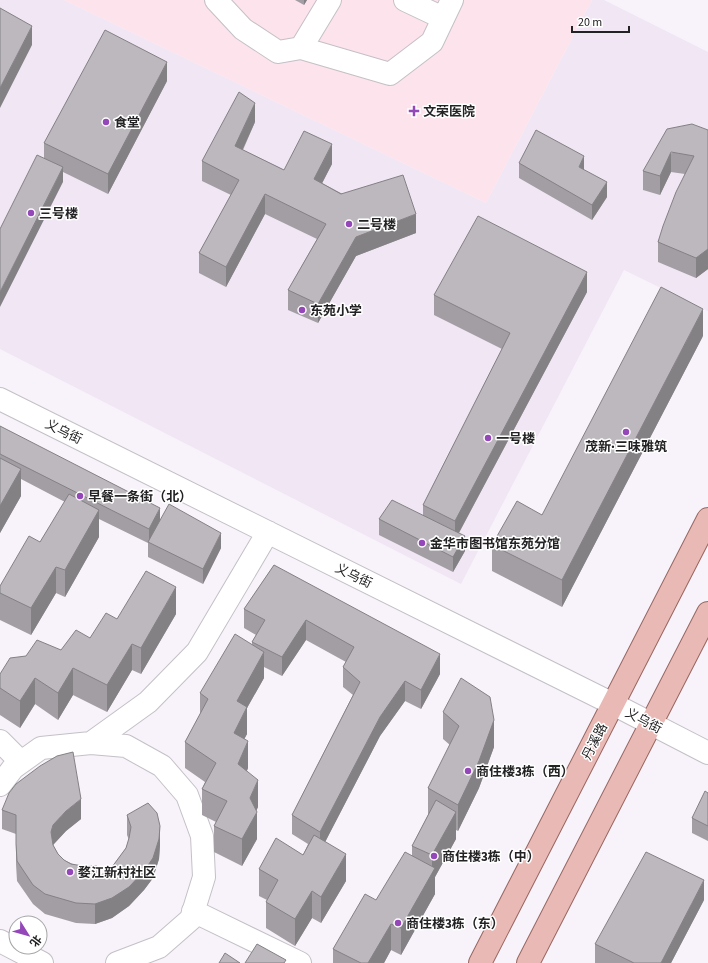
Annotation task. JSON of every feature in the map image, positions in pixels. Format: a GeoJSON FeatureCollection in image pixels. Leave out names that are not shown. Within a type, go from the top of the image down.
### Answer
{"type":"FeatureCollection","features":[{"type":"Feature","properties":{"kind":"main road","name":"丹溪路"},"geometry":{"type":"LineString","coordinates":[[480,963],[708,519]]}},
{"type":"Feature","properties":{"kind":"main road"},"geometry":{"type":"LineString","coordinates":[[528,963],[708,613]]}},
{"type":"Feature","properties":{"kind":"street"},"geometry":{"type":"LineString","coordinates":[[216,0],[243,30],[278,52],[301,48],[390,74],[432,42],[448,9],[405,0]]}},
{"type":"Feature","properties":{"kind":"street"},"geometry":{"type":"LineString","coordinates":[[301,48],[330,0]]}},
{"type":"Feature","properties":{"kind":"street","name":"义乌街"},"geometry":{"type":"LineString","coordinates":[[0,399],[613,704],[708,753]]}},
{"type":"Feature","properties":{"kind":"street"},"geometry":{"type":"LineString","coordinates":[[91,742],[148,702],[198,652],[268,532]]}},
{"type":"Feature","properties":{"kind":"street"},"geometry":{"type":"LineString","coordinates":[[0,741],[21,762]]}},
{"type":"Feature","properties":{"kind":"street"},"geometry":{"type":"LineString","coordinates":[[0,785],[13,768],[41,748],[91,742],[126,746],[162,766],[187,794],[202,836],[204,877],[191,919],[159,947],[117,963]]}},
{"type":"Feature","properties":{"kind":"street"},"geometry":{"type":"LineString","coordinates":[[193,911],[300,963]]}},
{"type":"Feature","properties":{"kind":"street"},"geometry":{"type":"LineString","coordinates":[[0,930],[8,945]]}},
{"type":"Feature","properties":{"kind":"street"},"geometry":{"type":"LineString","coordinates":[[27,955],[42,963]]}},
{"type":"Feature","properties":{"kind":"shaded area","name":"东苑小学"},"geometry":{"type":"Polygon","coordinates":[[[0,0],[64,0],[486,203],[592,0],[604,0],[708,52],[708,311],[624,270],[461,584],[0,349],[0,0]]]}},
{"type":"Feature","properties":{"kind":"shaded area","name":"文荣医院"},"geometry":{"type":"Polygon","coordinates":[[[64,0],[592,0],[486,203],[64,0]]]}},
{"type":"Feature","properties":{"kind":"building"},"geometry":{"type":"Polygon","coordinates":[[[0,8],[32,26],[0,88],[0,8]]]}},
{"type":"Feature","properties":{"kind":"building","name":"食堂"},"geometry":{"type":"Polygon","coordinates":[[[105,30],[167,62],[108,174],[44,143],[105,30]]]}},
{"type":"Feature","properties":{"kind":"building","name":"二号楼"},"geometry":{"type":"Polygon","coordinates":[[[239,92],[255,103],[235,146],[284,170],[304,131],[332,144],[314,179],[341,194],[403,175],[416,214],[356,237],[318,304],[288,290],[326,224],[265,194],[226,267],[199,253],[239,180],[202,161],[239,92]]]}},
{"type":"Feature","properties":{"kind":"building"},"geometry":{"type":"Polygon","coordinates":[[[692,124],[708,130],[708,249],[696,258],[658,242],[676,192],[694,156],[671,152],[660,176],[643,171],[667,129],[692,124]]]}},
{"type":"Feature","properties":{"kind":"building"},"geometry":{"type":"Polygon","coordinates":[[[536,130],[584,156],[579,167],[607,182],[592,205],[519,163],[536,130]]]}},
{"type":"Feature","properties":{"kind":"building","name":"三号楼"},"geometry":{"type":"Polygon","coordinates":[[[37,155],[63,167],[0,292],[0,229],[37,155]]]}},
{"type":"Feature","properties":{"kind":"building","name":"一号楼"},"geometry":{"type":"Polygon","coordinates":[[[478,216],[587,272],[455,521],[423,505],[510,333],[434,295],[478,216]]]}},
{"type":"Feature","properties":{"kind":"building","name":"茂新·三味雅筑"},"geometry":{"type":"Polygon","coordinates":[[[661,287],[703,309],[562,580],[492,545],[517,501],[542,515],[661,287]]]}},
{"type":"Feature","properties":{"kind":"building"},"geometry":{"type":"Polygon","coordinates":[[[0,426],[160,508],[149,529],[0,454],[0,426]]]}},
{"type":"Feature","properties":{"kind":"building"},"geometry":{"type":"Polygon","coordinates":[[[0,458],[21,469],[0,506],[0,458]]]}},
{"type":"Feature","properties":{"kind":"building"},"geometry":{"type":"Polygon","coordinates":[[[69,494],[99,510],[65,570],[56,567],[31,608],[0,593],[0,586],[29,536],[40,542],[69,494]]]}},
{"type":"Feature","properties":{"kind":"building"},"geometry":{"type":"Polygon","coordinates":[[[392,500],[465,536],[453,557],[379,519],[392,500]]]}},
{"type":"Feature","properties":{"kind":"building"},"geometry":{"type":"Polygon","coordinates":[[[169,504],[221,533],[203,569],[148,542],[169,504]]]}},
{"type":"Feature","properties":{"kind":"building"},"geometry":{"type":"Polygon","coordinates":[[[274,565],[440,654],[421,690],[405,681],[380,717],[320,832],[292,815],[360,682],[343,667],[354,647],[306,620],[282,657],[252,642],[265,620],[244,609],[274,565]]]}},
{"type":"Feature","properties":{"kind":"building"},"geometry":{"type":"Polygon","coordinates":[[[146,571],[176,587],[141,648],[132,644],[107,685],[73,668],[58,693],[35,678],[20,701],[0,688],[0,674],[10,658],[26,656],[37,640],[61,650],[76,630],[90,638],[106,613],[117,619],[146,571]]]}},
{"type":"Feature","properties":{"kind":"building"},"geometry":{"type":"Polygon","coordinates":[[[235,634],[264,652],[237,701],[247,707],[234,733],[248,741],[238,764],[258,780],[250,798],[257,812],[242,839],[214,826],[227,801],[202,789],[216,763],[185,742],[208,699],[200,693],[235,634]]]}},
{"type":"Feature","properties":{"kind":"building"},"geometry":{"type":"Polygon","coordinates":[[[461,678],[490,697],[494,720],[479,761],[458,805],[428,788],[459,726],[443,712],[461,678]]]}},
{"type":"Feature","properties":{"kind":"building"},"geometry":{"type":"Polygon","coordinates":[[[73,752],[81,799],[66,811],[53,825],[51,832],[53,845],[58,854],[64,860],[71,864],[97,866],[99,876],[109,871],[126,848],[131,827],[127,815],[148,803],[157,813],[160,826],[159,839],[153,858],[144,871],[129,887],[112,898],[95,904],[76,903],[45,894],[33,885],[17,861],[16,815],[2,810],[9,793],[16,784],[40,766],[57,756],[73,752]]]}},
{"type":"Feature","properties":{"kind":"building"},"geometry":{"type":"Polygon","coordinates":[[[705,791],[708,793],[708,826],[692,818],[705,791]]]}},
{"type":"Feature","properties":{"kind":"building"},"geometry":{"type":"Polygon","coordinates":[[[436,800],[456,812],[432,855],[412,846],[436,800]]]}},
{"type":"Feature","properties":{"kind":"building"},"geometry":{"type":"Polygon","coordinates":[[[314,835],[346,854],[321,897],[312,891],[295,919],[266,902],[278,880],[259,869],[276,838],[303,855],[314,835]]]}},
{"type":"Feature","properties":{"kind":"building"},"geometry":{"type":"Polygon","coordinates":[[[405,852],[435,868],[401,928],[391,924],[368,963],[361,963],[333,949],[365,894],[376,900],[405,852]]]}},
{"type":"Feature","properties":{"kind":"building"},"geometry":{"type":"Polygon","coordinates":[[[646,852],[704,880],[661,963],[634,963],[595,944],[646,852]]]}},
{"type":"Feature","properties":{"kind":"building"},"geometry":{"type":"Polygon","coordinates":[[[257,944],[286,960],[284,963],[245,963],[257,944]]]}},
{"type":"Feature","properties":{"kind":"building"},"geometry":{"type":"Polygon","coordinates":[[[225,953],[240,963],[219,963],[225,953]]]}},
{"type":"Feature","properties":{"kind":"place","name":"文荣医院"},"geometry":{"type":"Point","coordinates":[414,111]}},
{"type":"Feature","properties":{"kind":"place","name":"食堂"},"geometry":{"type":"Point","coordinates":[106,122]}},
{"type":"Feature","properties":{"kind":"place","name":"三号楼"},"geometry":{"type":"Point","coordinates":[31,213]}},
{"type":"Feature","properties":{"kind":"place","name":"二号楼"},"geometry":{"type":"Point","coordinates":[349,224]}},
{"type":"Feature","properties":{"kind":"place","name":"东苑小学"},"geometry":{"type":"Point","coordinates":[302,310]}},
{"type":"Feature","properties":{"kind":"place","name":"茂新·三味雅筑"},"geometry":{"type":"Point","coordinates":[626,432]}},
{"type":"Feature","properties":{"kind":"place","name":"一号楼"},"geometry":{"type":"Point","coordinates":[488,438]}},
{"type":"Feature","properties":{"kind":"place","name":"早餐一条街（北）"},"geometry":{"type":"Point","coordinates":[80,496]}},
{"type":"Feature","properties":{"kind":"place","name":"金华市图书馆东苑分馆"},"geometry":{"type":"Point","coordinates":[422,543]}},
{"type":"Feature","properties":{"kind":"place","name":"商住楼3栋（西）"},"geometry":{"type":"Point","coordinates":[468,771]}},
{"type":"Feature","properties":{"kind":"place","name":"商住楼3栋（中）"},"geometry":{"type":"Point","coordinates":[434,856]}},
{"type":"Feature","properties":{"kind":"place","name":"婺江新村社区"},"geometry":{"type":"Point","coordinates":[70,872]}},
{"type":"Feature","properties":{"kind":"place","name":"商住楼3栋（东）"},"geometry":{"type":"Point","coordinates":[398,923]}}]}
